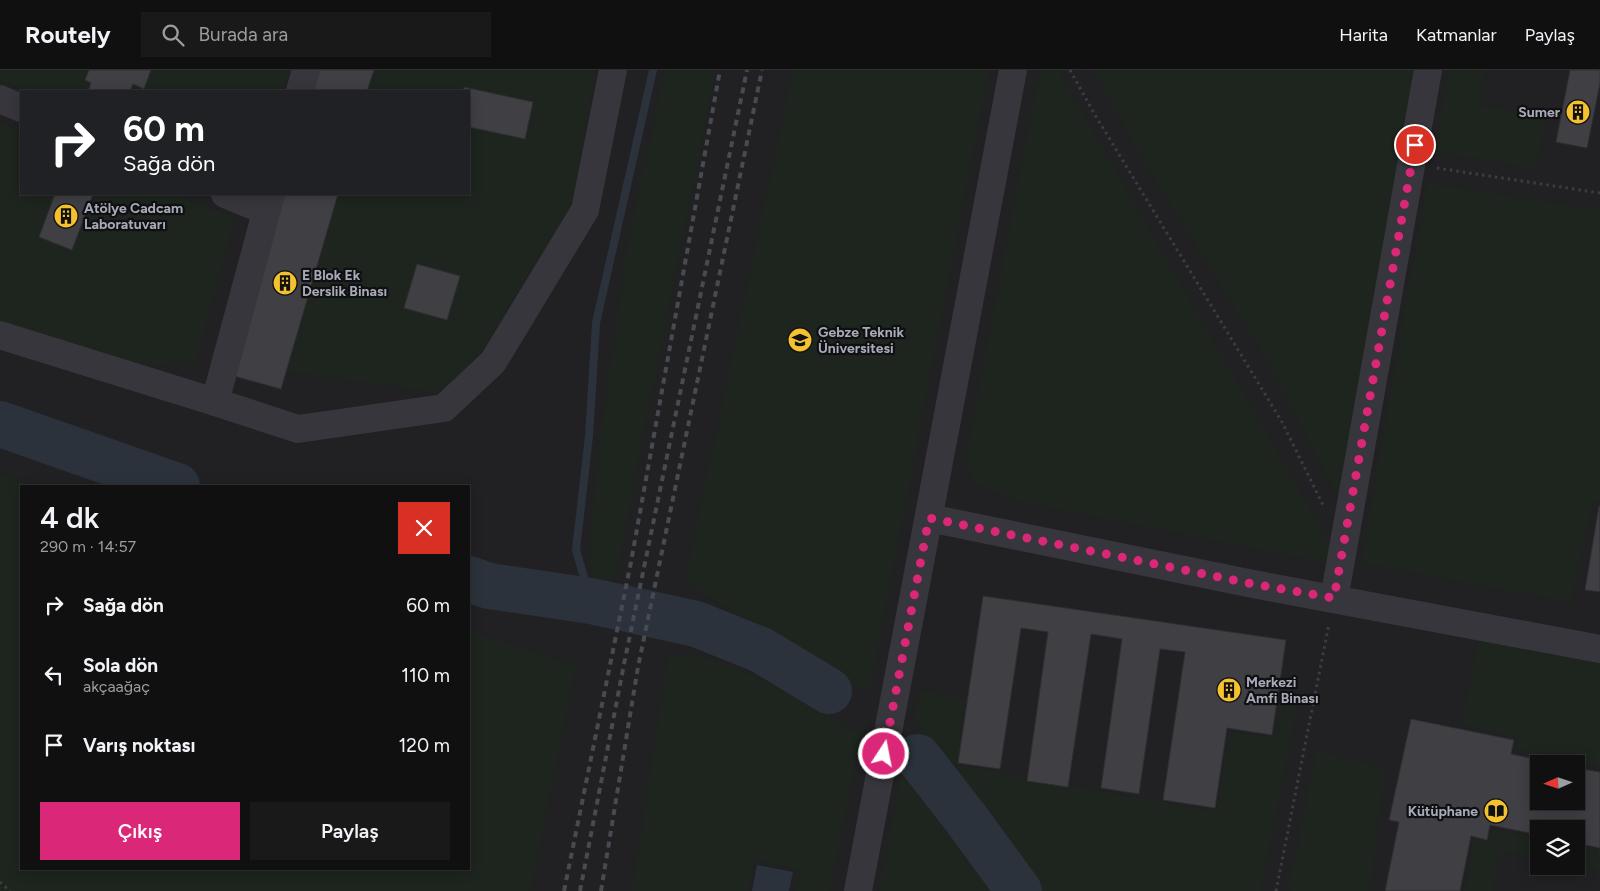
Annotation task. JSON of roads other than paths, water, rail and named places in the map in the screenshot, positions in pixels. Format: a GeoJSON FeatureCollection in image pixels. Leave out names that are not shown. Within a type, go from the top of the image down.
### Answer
{"type":"FeatureCollection","features":[{"type":"Feature","properties":{"kind":"street"},"geometry":{"type":"LineString","coordinates":[[300,90],[306,70]]}},
{"type":"Feature","properties":{"kind":"street"},"geometry":{"type":"LineString","coordinates":[[0,335],[298,429],[444,408],[493,362],[585,210],[613,70]]}},
{"type":"Feature","properties":{"kind":"street"},"geometry":{"type":"LineString","coordinates":[[858,891],[1013,70]]}},
{"type":"Feature","properties":{"kind":"street"},"geometry":{"type":"LineString","coordinates":[[1334,598],[1428,70]]}},
{"type":"Feature","properties":{"kind":"street"},"geometry":{"type":"LineString","coordinates":[[0,99],[20,108]]}},
{"type":"Feature","properties":{"kind":"street"},"geometry":{"type":"LineString","coordinates":[[215,402],[269,202],[231,195]]}},
{"type":"Feature","properties":{"kind":"street"},"geometry":{"type":"LineString","coordinates":[[929,518],[1253,584],[1600,648]]}},
{"type":"Feature","properties":{"kind":"waterway"},"geometry":{"type":"LineString","coordinates":[[591,601],[576,550],[589,436],[596,323],[653,70]]}},
{"type":"Feature","properties":{"kind":"waterway"},"geometry":{"type":"LineString","coordinates":[[0,424],[174,485]]}},
{"type":"Feature","properties":{"kind":"waterway"},"geometry":{"type":"LineString","coordinates":[[470,579],[489,586],[591,601],[696,624],[761,650],[829,691]]}},
{"type":"Feature","properties":{"kind":"waterway"},"geometry":{"type":"LineString","coordinates":[[918,757],[1019,891]]}},
{"type":"Feature","properties":{"kind":"railway"},"geometry":{"type":"LineString","coordinates":[[564,891],[631,562],[720,70]]}},
{"type":"Feature","properties":{"kind":"railway"},"geometry":{"type":"LineString","coordinates":[[580,891],[624,664],[747,70]]}},
{"type":"Feature","properties":{"kind":"railway"},"geometry":{"type":"LineString","coordinates":[[601,891],[638,667],[762,70]]}},
{"type":"Feature","properties":{"kind":"place","name":"Sumer"},"geometry":{"type":"Point","coordinates":[1578,112]}},
{"type":"Feature","properties":{"kind":"place","name":"Atölye Cadcam Laboratuvarı"},"geometry":{"type":"Point","coordinates":[66,216]}},
{"type":"Feature","properties":{"kind":"place","name":"E Blok Ek Derslik Binası"},"geometry":{"type":"Point","coordinates":[285,283]}},
{"type":"Feature","properties":{"kind":"place","name":"Gebze Teknik Üniversitesi"},"geometry":{"type":"Point","coordinates":[800,340]}},
{"type":"Feature","properties":{"kind":"place","name":"Merkezi Amfi Binası"},"geometry":{"type":"Point","coordinates":[1229,690]}},
{"type":"Feature","properties":{"kind":"place","name":"Kütüphane"},"geometry":{"type":"Point","coordinates":[1496,811]}}]}
